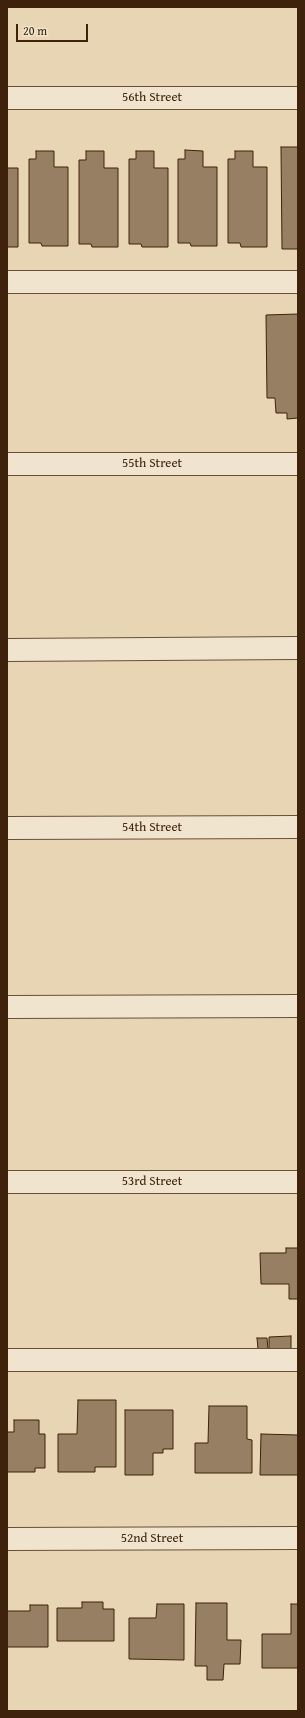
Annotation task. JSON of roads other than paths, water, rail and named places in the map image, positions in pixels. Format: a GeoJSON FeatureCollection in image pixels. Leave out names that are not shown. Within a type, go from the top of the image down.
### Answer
{"type":"FeatureCollection","features":[{"type":"Feature","properties":{"kind":"street","name":"56th Street"},"geometry":{"type":"LineString","coordinates":[[7,98],[298,98]]}},
{"type":"Feature","properties":{"kind":"street"},"geometry":{"type":"LineString","coordinates":[[7,282],[298,282]]}},
{"type":"Feature","properties":{"kind":"street","name":"55th Street"},"geometry":{"type":"LineString","coordinates":[[7,464],[298,464]]}},
{"type":"Feature","properties":{"kind":"street"},"geometry":{"type":"LineString","coordinates":[[7,650],[298,648]]}},
{"type":"Feature","properties":{"kind":"street","name":"54th Street"},"geometry":{"type":"LineString","coordinates":[[7,828],[298,827]]}},
{"type":"Feature","properties":{"kind":"street"},"geometry":{"type":"LineString","coordinates":[[7,1007],[298,1006]]}},
{"type":"Feature","properties":{"kind":"street","name":"53rd Street"},"geometry":{"type":"LineString","coordinates":[[7,1182],[298,1182]]}},
{"type":"Feature","properties":{"kind":"street"},"geometry":{"type":"LineString","coordinates":[[7,1360],[298,1360]]}},
{"type":"Feature","properties":{"kind":"street","name":"52nd Street"},"geometry":{"type":"LineString","coordinates":[[7,1539],[298,1538]]}}]}
